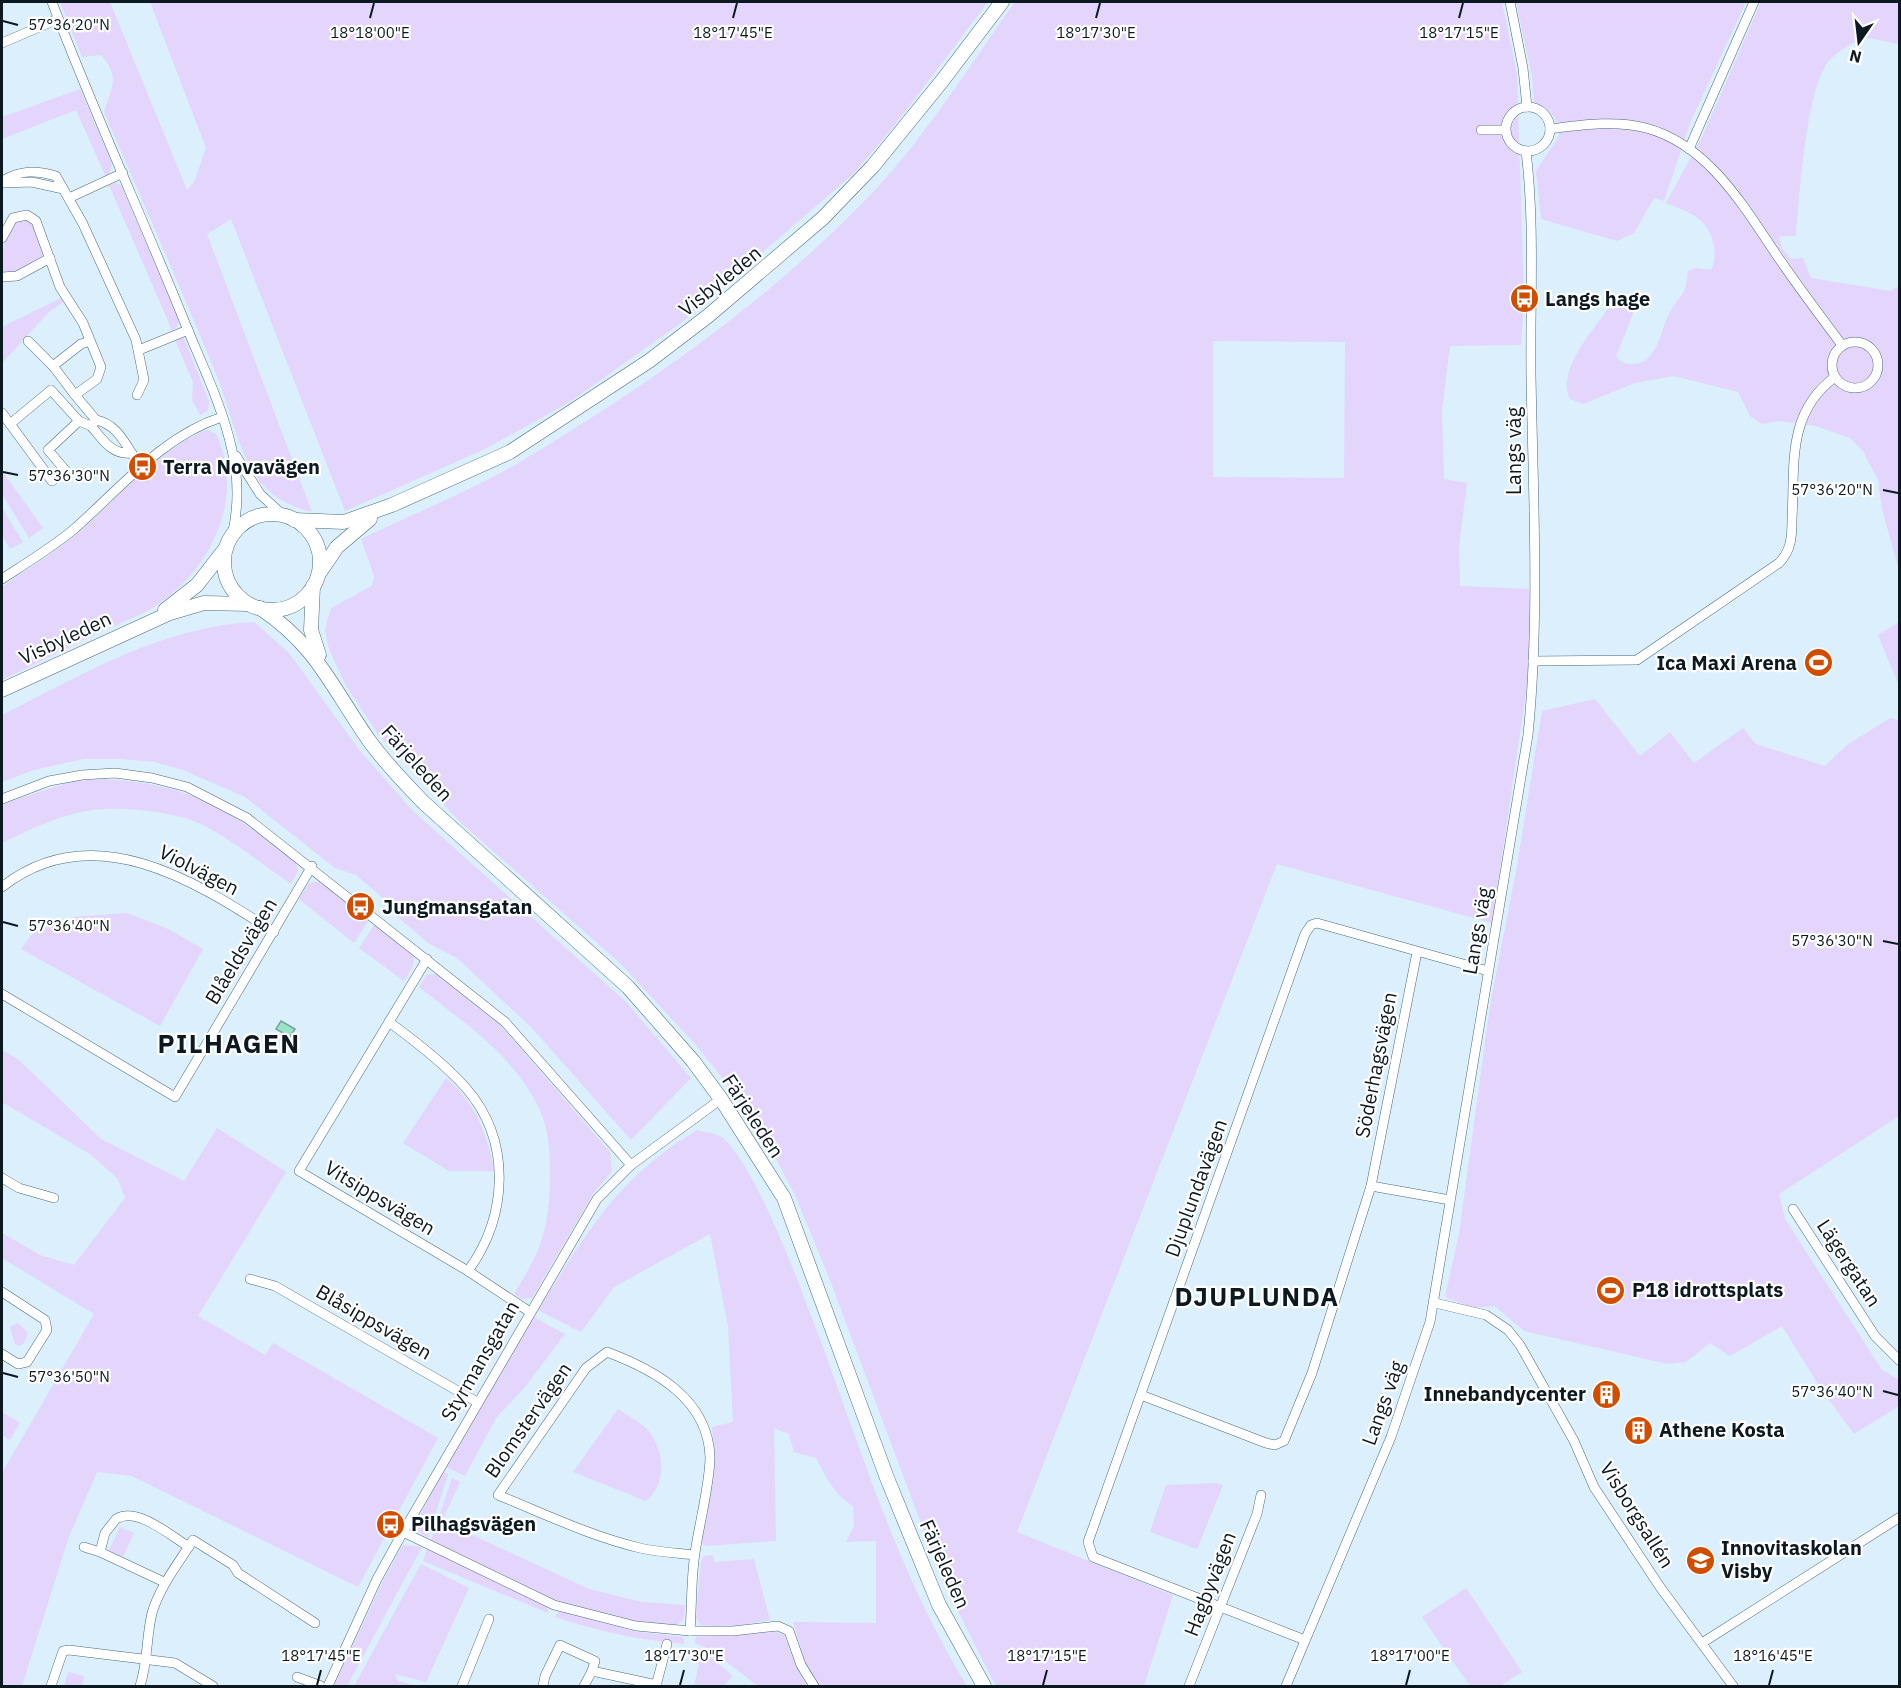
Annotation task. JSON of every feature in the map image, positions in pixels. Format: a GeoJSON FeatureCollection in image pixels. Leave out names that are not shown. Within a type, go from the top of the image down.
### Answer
{"type":"FeatureCollection","features":[{"type":"Feature","properties":{"kind":"main road","name":"Visbyleden"},"geometry":{"type":"LineString","coordinates":[[289,518],[344,522],[392,505],[510,452],[592,400],[708,316],[788,250],[873,166],[1002,2]]}},
{"type":"Feature","properties":{"kind":"main road","name":"Visbyleden"},"geometry":{"type":"LineString","coordinates":[[316,580],[349,535],[392,505]]}},
{"type":"Feature","properties":{"kind":"main road"},"geometry":{"type":"LineString","coordinates":[[266,515],[289,518],[304,527],[315,542],[319,555],[316,580],[301,600],[291,606],[273,610],[254,606],[234,591],[227,579],[224,560],[229,541],[244,523],[255,518],[266,515]]}},
{"type":"Feature","properties":{"kind":"main road","name":"Visbyleden"},"geometry":{"type":"LineString","coordinates":[[146,622],[183,597],[204,577],[229,541]]}},
{"type":"Feature","properties":{"kind":"main road","name":"Färjeleden"},"geometry":{"type":"LineString","coordinates":[[316,580],[311,630],[327,674]]}},
{"type":"Feature","properties":{"kind":"main road","name":"Visbyleden"},"geometry":{"type":"LineString","coordinates":[[2,690],[146,622],[204,603],[254,606]]}},
{"type":"Feature","properties":{"kind":"main road","name":"Färjeleden"},"geometry":{"type":"LineString","coordinates":[[254,606],[296,635],[327,674],[369,742],[394,772],[423,802],[628,987],[693,1061],[721,1099],[784,1198],[891,1489],[939,1605],[984,1686]]}},
{"type":"Feature","properties":{"kind":"street"},"geometry":{"type":"LineString","coordinates":[[52,2],[206,370],[222,417],[232,449],[238,495],[229,541]]}},
{"type":"Feature","properties":{"kind":"street"},"geometry":{"type":"LineString","coordinates":[[1510,2],[1523,68],[1527,107]]}},
{"type":"Feature","properties":{"kind":"street"},"geometry":{"type":"LineString","coordinates":[[1689,149],[1754,2]]}},
{"type":"Feature","properties":{"kind":"street"},"geometry":{"type":"LineString","coordinates":[[2,43],[58,19]]}},
{"type":"Feature","properties":{"kind":"street"},"geometry":{"type":"LineString","coordinates":[[1527,107],[1544,114],[1550,129],[1543,145],[1526,152],[1513,146],[1505,130],[1511,115],[1527,107]]}},
{"type":"Feature","properties":{"kind":"street"},"geometry":{"type":"LineString","coordinates":[[1550,129],[1592,124],[1625,124],[1658,132],[1689,149],[1729,187],[1842,345]]}},
{"type":"Feature","properties":{"kind":"street"},"geometry":{"type":"LineString","coordinates":[[1481,130],[1505,130]]}},
{"type":"Feature","properties":{"kind":"street","name":"Langs väg"},"geometry":{"type":"LineString","coordinates":[[1286,1686],[1391,1437],[1435,1303],[1450,1200],[1528,735],[1533,661],[1530,217],[1526,152]]}},
{"type":"Feature","properties":{"kind":"street"},"geometry":{"type":"LineString","coordinates":[[2,182],[15,173],[31,171],[56,176],[120,301],[140,350],[144,380],[137,394]]}},
{"type":"Feature","properties":{"kind":"street"},"geometry":{"type":"LineString","coordinates":[[69,198],[123,173]]}},
{"type":"Feature","properties":{"kind":"street"},"geometry":{"type":"LineString","coordinates":[[2,182],[32,182],[63,189]]}},
{"type":"Feature","properties":{"kind":"street"},"geometry":{"type":"LineString","coordinates":[[2,238],[13,218],[27,215],[36,221],[60,286],[70,301],[101,367],[97,379],[75,395]]}},
{"type":"Feature","properties":{"kind":"street"},"geometry":{"type":"LineString","coordinates":[[2,277],[17,276],[50,258]]}},
{"type":"Feature","properties":{"kind":"street"},"geometry":{"type":"LineString","coordinates":[[140,350],[188,330]]}},
{"type":"Feature","properties":{"kind":"street"},"geometry":{"type":"LineString","coordinates":[[28,341],[75,395],[112,449],[122,454],[130,453]]}},
{"type":"Feature","properties":{"kind":"street"},"geometry":{"type":"LineString","coordinates":[[52,366],[81,344],[90,341]]}},
{"type":"Feature","properties":{"kind":"street"},"geometry":{"type":"LineString","coordinates":[[1857,342],[1870,348],[1878,361],[1877,372],[1868,384],[1857,388],[1846,387],[1835,377],[1832,360],[1842,345],[1857,342]]}},
{"type":"Feature","properties":{"kind":"street"},"geometry":{"type":"LineString","coordinates":[[1533,661],[1637,660],[1779,563],[1785,557],[1791,539],[1795,449],[1801,421],[1811,398],[1835,377]]}},
{"type":"Feature","properties":{"kind":"street"},"geometry":{"type":"LineString","coordinates":[[10,424],[51,390],[79,422],[107,422],[126,442],[130,453],[142,467]]}},
{"type":"Feature","properties":{"kind":"street"},"geometry":{"type":"LineString","coordinates":[[2,413],[52,481],[65,470],[48,450]]}},
{"type":"Feature","properties":{"kind":"street"},"geometry":{"type":"LineString","coordinates":[[2,579],[71,531],[185,432],[222,417]]}},
{"type":"Feature","properties":{"kind":"street"},"geometry":{"type":"LineString","coordinates":[[37,460],[79,422]]}},
{"type":"Feature","properties":{"kind":"street"},"geometry":{"type":"LineString","coordinates":[[232,449],[260,494],[289,518]]}},
{"type":"Feature","properties":{"kind":"street"},"geometry":{"type":"LineString","coordinates":[[2,799],[49,781],[82,775],[115,773],[153,778],[187,787],[248,818],[312,866],[505,1022],[631,1165]]}},
{"type":"Feature","properties":{"kind":"street","name":"Violvägen"},"geometry":{"type":"LineString","coordinates":[[2,887],[22,874],[56,861],[92,856],[127,858],[171,873],[274,932]]}},
{"type":"Feature","properties":{"kind":"street","name":"Blåeldsvägen"},"geometry":{"type":"LineString","coordinates":[[2,994],[175,1097],[312,866]]}},
{"type":"Feature","properties":{"kind":"street","name":"Djuplundavägen"},"geometry":{"type":"LineString","coordinates":[[1305,1640],[1093,1557],[1088,1550],[1088,1542],[1305,934],[1311,925],[1317,923],[1488,971]]}},
{"type":"Feature","properties":{"kind":"street","name":"Söderhagsvägen"},"geometry":{"type":"LineString","coordinates":[[1141,1395],[1266,1443],[1275,1445],[1284,1441],[1312,1373],[1371,1186],[1417,952]]}},
{"type":"Feature","properties":{"kind":"street","name":"Vitsippsvägen"},"geometry":{"type":"LineString","coordinates":[[427,959],[299,1171],[468,1271],[530,1312]]}},
{"type":"Feature","properties":{"kind":"street"},"geometry":{"type":"LineString","coordinates":[[389,1022],[466,1088],[485,1117],[492,1133],[498,1152],[500,1195],[490,1230],[468,1271]]}},
{"type":"Feature","properties":{"kind":"street","name":"Styrmansgatan"},"geometry":{"type":"LineString","coordinates":[[328,1686],[377,1579],[477,1402],[597,1199],[631,1165],[721,1099]]}},
{"type":"Feature","properties":{"kind":"street"},"geometry":{"type":"LineString","coordinates":[[2,1178],[19,1188],[54,1198]]}},
{"type":"Feature","properties":{"kind":"street"},"geometry":{"type":"LineString","coordinates":[[1371,1186],[1450,1200]]}},
{"type":"Feature","properties":{"kind":"street","name":"Lägergatan"},"geometry":{"type":"LineString","coordinates":[[1793,1209],[1875,1336],[1899,1361]]}},
{"type":"Feature","properties":{"kind":"street","name":"Blåsippsvägen"},"geometry":{"type":"LineString","coordinates":[[250,1279],[275,1286],[477,1402]]}},
{"type":"Feature","properties":{"kind":"street"},"geometry":{"type":"LineString","coordinates":[[2,1292],[45,1320],[47,1330],[27,1362],[18,1364],[2,1354]]}},
{"type":"Feature","properties":{"kind":"street","name":"Visborgsallén"},"geometry":{"type":"LineString","coordinates":[[1435,1303],[1486,1315],[1508,1330],[1520,1345],[1574,1441],[1594,1487],[1733,1686]]}},
{"type":"Feature","properties":{"kind":"street","name":"Blomstervägen"},"geometry":{"type":"LineString","coordinates":[[690,1631],[694,1555],[710,1460],[708,1438],[688,1399],[665,1379],[607,1352],[586,1368],[498,1495],[584,1532],[612,1541],[643,1549],[694,1555]]}},
{"type":"Feature","properties":{"kind":"street","name":"Hagbyvägen"},"geometry":{"type":"LineString","coordinates":[[1188,1686],[1257,1514],[1261,1495]]}},
{"type":"Feature","properties":{"kind":"street"},"geometry":{"type":"LineString","coordinates":[[100,1552],[105,1533],[116,1519],[130,1515],[142,1519],[189,1547]]}},
{"type":"Feature","properties":{"kind":"street"},"geometry":{"type":"LineString","coordinates":[[1702,1643],[1899,1517]]}},
{"type":"Feature","properties":{"kind":"street"},"geometry":{"type":"LineString","coordinates":[[403,1532],[564,1609],[636,1626],[690,1631],[733,1631],[778,1626],[789,1631],[801,1665],[814,1686]]}},
{"type":"Feature","properties":{"kind":"street"},"geometry":{"type":"LineString","coordinates":[[140,1686],[152,1612],[164,1582],[193,1540],[233,1564],[237,1573],[315,1623]]}},
{"type":"Feature","properties":{"kind":"street"},"geometry":{"type":"LineString","coordinates":[[84,1547],[100,1552],[164,1582]]}},
{"type":"Feature","properties":{"kind":"street"},"geometry":{"type":"LineString","coordinates":[[462,1686],[489,1619]]}},
{"type":"Feature","properties":{"kind":"street"},"geometry":{"type":"LineString","coordinates":[[592,1671],[657,1686],[667,1644]]}},
{"type":"Feature","properties":{"kind":"street"},"geometry":{"type":"LineString","coordinates":[[543,1686],[560,1645],[596,1661],[584,1686]]}},
{"type":"Feature","properties":{"kind":"street"},"geometry":{"type":"LineString","coordinates":[[51,1686],[63,1651],[175,1663],[213,1686]]}},
{"type":"Feature","properties":{"kind":"street"},"geometry":{"type":"LineString","coordinates":[[297,1677],[321,1686]]}},
{"type":"Feature","properties":{"kind":"shaded area"},"geometry":{"type":"Polygon","coordinates":[[[60,2],[110,2],[187,190],[194,182],[206,148],[150,2],[988,2],[894,126],[854,173],[681,323],[568,403],[485,449],[345,511],[231,219],[207,234],[312,512],[275,496],[258,479],[250,466],[238,439],[220,383],[104,112],[113,82],[111,69],[101,55],[82,57],[60,2]]]}},
{"type":"Feature","properties":{"kind":"shaded area"},"geometry":{"type":"Polygon","coordinates":[[[1015,2],[1502,2],[1517,75],[1524,299],[1521,345],[1450,346],[1442,410],[1444,479],[1467,483],[1459,546],[1460,586],[1529,589],[1530,654],[1526,692],[1492,923],[1277,864],[1017,1532],[1173,1595],[1144,1686],[996,1686],[943,1582],[830,1280],[795,1195],[764,1136],[696,1045],[621,964],[460,822],[378,734],[345,684],[329,649],[325,629],[331,608],[372,586],[374,576],[361,539],[481,483],[520,462],[615,403],[707,338],[794,268],[875,190],[894,168],[931,122],[1015,2]],[[1213,341],[1213,477],[1344,478],[1345,342],[1213,341]]]}},
{"type":"Feature","properties":{"kind":"shaded area"},"geometry":{"type":"Polygon","coordinates":[[[1516,2],[1746,2],[1690,123],[1664,201],[1654,198],[1634,233],[1617,241],[1541,219],[1536,171],[1559,136],[1557,124],[1552,115],[1534,102],[1532,76],[1516,2]]]}},
{"type":"Feature","properties":{"kind":"shaded area"},"geometry":{"type":"Polygon","coordinates":[[[1761,2],[1899,2],[1899,44],[1863,37],[1832,57],[1821,74],[1809,118],[1796,236],[1779,236],[1782,248],[1791,259],[1803,258],[1811,278],[1890,291],[1899,286],[1899,571],[1882,509],[1878,480],[1863,451],[1850,438],[1816,426],[1780,421],[1762,424],[1750,416],[1738,392],[1674,376],[1635,383],[1583,404],[1570,399],[1567,387],[1568,375],[1580,348],[1614,301],[1623,301],[1633,306],[1633,314],[1616,356],[1624,363],[1640,363],[1653,353],[1670,312],[1684,291],[1688,271],[1696,268],[1711,270],[1715,251],[1712,237],[1705,225],[1693,215],[1666,203],[1703,135],[1761,2]]]}},
{"type":"Feature","properties":{"kind":"shaded area"},"geometry":{"type":"Polygon","coordinates":[[[80,89],[112,164],[110,173],[106,177],[76,110],[2,139],[2,117],[80,89]]]}},
{"type":"Feature","properties":{"kind":"shaded area"},"geometry":{"type":"Polygon","coordinates":[[[116,183],[122,186],[179,320],[177,327],[172,330],[109,185],[116,183]]]}},
{"type":"Feature","properties":{"kind":"shaded area"},"geometry":{"type":"Polygon","coordinates":[[[27,218],[35,223],[47,257],[17,272],[2,273],[7,234],[14,221],[27,218]]]}},
{"type":"Feature","properties":{"kind":"shaded area"},"geometry":{"type":"Polygon","coordinates":[[[61,298],[63,302],[48,313],[2,363],[2,327],[61,298]]]}},
{"type":"Feature","properties":{"kind":"shaded area"},"geometry":{"type":"Polygon","coordinates":[[[184,338],[209,401],[208,410],[200,415],[192,400],[193,382],[175,340],[184,338]]]}},
{"type":"Feature","properties":{"kind":"shaded area"},"geometry":{"type":"Polygon","coordinates":[[[208,430],[216,434],[224,458],[227,483],[225,507],[218,531],[207,553],[192,573],[174,592],[154,607],[2,680],[2,587],[78,533],[176,446],[208,430]]]}},
{"type":"Feature","properties":{"kind":"shaded area"},"geometry":{"type":"Polygon","coordinates":[[[2,471],[43,528],[29,538],[2,494],[2,471]]]}},
{"type":"Feature","properties":{"kind":"shaded area"},"geometry":{"type":"Polygon","coordinates":[[[2,508],[23,542],[10,549],[2,535],[2,508]]]}},
{"type":"Feature","properties":{"kind":"shaded area"},"geometry":{"type":"Polygon","coordinates":[[[254,622],[289,653],[360,751],[413,811],[625,1001],[691,1078],[631,1140],[531,1027],[457,958],[428,943],[392,912],[383,898],[356,875],[335,868],[245,797],[183,770],[155,762],[121,759],[83,759],[34,770],[2,782],[2,715],[93,669],[156,643],[188,633],[254,622]]]}},
{"type":"Feature","properties":{"kind":"shaded area"},"geometry":{"type":"Polygon","coordinates":[[[1899,622],[1899,686],[1878,635],[1899,622]]]}},
{"type":"Feature","properties":{"kind":"shaded area"},"geometry":{"type":"Polygon","coordinates":[[[1595,699],[1640,756],[1670,732],[1694,763],[1743,728],[1756,744],[1825,766],[1847,745],[1890,718],[1899,720],[1899,1116],[1779,1194],[1785,1219],[1882,1370],[1899,1380],[1899,1406],[1854,1434],[1821,1389],[1782,1326],[1730,1356],[1710,1343],[1686,1362],[1668,1364],[1524,1331],[1495,1306],[1472,1308],[1445,1297],[1459,1234],[1490,1006],[1517,866],[1542,711],[1595,699]]]}},
{"type":"Feature","properties":{"kind":"shaded area"},"geometry":{"type":"Polygon","coordinates":[[[102,779],[160,786],[207,802],[273,844],[296,863],[298,871],[291,884],[237,845],[203,825],[173,815],[132,809],[76,813],[58,818],[2,843],[2,805],[73,781],[102,779]]]}},
{"type":"Feature","properties":{"kind":"shaded area"},"geometry":{"type":"Polygon","coordinates":[[[321,881],[369,919],[354,943],[299,899],[309,883],[321,881]]]}},
{"type":"Feature","properties":{"kind":"shaded area"},"geometry":{"type":"Polygon","coordinates":[[[127,913],[168,929],[203,949],[160,1026],[21,949],[33,933],[72,917],[127,913]]]}},
{"type":"Feature","properties":{"kind":"shaded area"},"geometry":{"type":"Polygon","coordinates":[[[375,924],[414,956],[413,966],[404,981],[359,948],[375,924]]]}},
{"type":"Feature","properties":{"kind":"shaded area"},"geometry":{"type":"Polygon","coordinates":[[[437,974],[500,1025],[610,1152],[612,1171],[593,1194],[532,1298],[521,1299],[514,1294],[538,1249],[547,1219],[550,1153],[545,1123],[531,1093],[507,1062],[476,1032],[419,987],[426,975],[437,974]]]}},
{"type":"Feature","properties":{"kind":"shaded area"},"geometry":{"type":"Polygon","coordinates":[[[281,1021],[295,1029],[290,1037],[276,1029],[281,1021]]]}},
{"type":"Feature","properties":{"kind":"shaded area"},"geometry":{"type":"Polygon","coordinates":[[[2,1050],[19,1060],[101,1139],[184,1181],[217,1128],[286,1172],[198,1316],[265,1355],[273,1343],[438,1438],[358,1587],[132,1476],[97,1472],[68,1539],[22,1686],[2,1686],[2,1473],[94,1314],[2,1258],[2,1233],[40,1255],[74,1265],[125,1198],[118,1179],[90,1154],[2,1102],[2,1050]]]}},
{"type":"Feature","properties":{"kind":"shaded area"},"geometry":{"type":"Polygon","coordinates":[[[446,1078],[465,1098],[479,1120],[488,1144],[494,1171],[449,1171],[403,1143],[446,1078]]]}},
{"type":"Feature","properties":{"kind":"shaded area"},"geometry":{"type":"Polygon","coordinates":[[[697,1130],[720,1136],[734,1150],[768,1210],[802,1292],[896,1543],[917,1592],[967,1686],[820,1686],[805,1662],[793,1622],[876,1623],[876,1541],[846,1542],[854,1526],[853,1506],[836,1491],[816,1458],[794,1452],[789,1434],[774,1428],[776,1541],[706,1546],[702,1542],[715,1459],[712,1427],[733,1422],[728,1326],[710,1234],[614,1287],[581,1332],[538,1310],[588,1233],[624,1188],[645,1168],[697,1130]]]}},
{"type":"Feature","properties":{"kind":"shaded area"},"geometry":{"type":"Polygon","coordinates":[[[533,1317],[565,1334],[525,1387],[496,1418],[465,1476],[446,1467],[533,1317]]]}},
{"type":"Feature","properties":{"kind":"shaded area"},"geometry":{"type":"Polygon","coordinates":[[[18,1323],[28,1333],[24,1343],[19,1346],[15,1344],[10,1327],[18,1323]]]}},
{"type":"Feature","properties":{"kind":"shaded area"},"geometry":{"type":"Polygon","coordinates":[[[618,1409],[646,1428],[657,1446],[661,1476],[653,1494],[646,1501],[573,1472],[618,1409]]]}},
{"type":"Feature","properties":{"kind":"shaded area"},"geometry":{"type":"Polygon","coordinates":[[[2,1412],[20,1423],[10,1440],[2,1435],[2,1412]]]}},
{"type":"Feature","properties":{"kind":"shaded area"},"geometry":{"type":"Polygon","coordinates":[[[443,1472],[448,1474],[428,1538],[417,1530],[416,1522],[443,1472]]]}},
{"type":"Feature","properties":{"kind":"shaded area"},"geometry":{"type":"Polygon","coordinates":[[[452,1478],[460,1482],[442,1521],[589,1589],[642,1602],[685,1605],[684,1618],[677,1625],[668,1627],[653,1625],[617,1618],[554,1600],[431,1540],[452,1478]]]}},
{"type":"Feature","properties":{"kind":"shaded area"},"geometry":{"type":"Polygon","coordinates":[[[1216,1483],[1223,1485],[1197,1549],[1150,1532],[1166,1485],[1216,1483]]]}},
{"type":"Feature","properties":{"kind":"shaded area"},"geometry":{"type":"Polygon","coordinates":[[[120,1527],[134,1533],[123,1557],[109,1550],[120,1527]]]}},
{"type":"Feature","properties":{"kind":"shaded area"},"geometry":{"type":"Polygon","coordinates":[[[403,1545],[422,1547],[347,1686],[334,1686],[382,1583],[403,1545]]]}},
{"type":"Feature","properties":{"kind":"shaded area"},"geometry":{"type":"Polygon","coordinates":[[[427,1549],[547,1606],[548,1613],[423,1561],[427,1549]]]}},
{"type":"Feature","properties":{"kind":"shaded area"},"geometry":{"type":"Polygon","coordinates":[[[713,1555],[714,1562],[754,1559],[770,1620],[731,1627],[700,1625],[696,1617],[701,1561],[704,1556],[713,1555]]]}},
{"type":"Feature","properties":{"kind":"shaded area"},"geometry":{"type":"Polygon","coordinates":[[[421,1564],[469,1588],[426,1682],[395,1674],[398,1681],[417,1686],[354,1686],[421,1564]]]}},
{"type":"Feature","properties":{"kind":"shaded area"},"geometry":{"type":"Polygon","coordinates":[[[1466,1588],[1522,1672],[1500,1686],[1470,1686],[1422,1617],[1466,1588]]]}},
{"type":"Feature","properties":{"kind":"shaded area"},"geometry":{"type":"Polygon","coordinates":[[[559,1611],[637,1632],[683,1637],[684,1644],[587,1627],[555,1617],[559,1611]]]}},
{"type":"Feature","properties":{"kind":"shaded area"},"geometry":{"type":"Polygon","coordinates":[[[776,1632],[784,1635],[796,1666],[807,1686],[758,1686],[711,1650],[695,1643],[696,1637],[776,1632]]]}},
{"type":"Feature","properties":{"kind":"shaded area"},"geometry":{"type":"Polygon","coordinates":[[[692,1649],[706,1654],[733,1676],[723,1686],[694,1686],[699,1664],[690,1662],[692,1649]]]}},
{"type":"Feature","properties":{"kind":"shaded area"},"geometry":{"type":"Polygon","coordinates":[[[68,1672],[84,1676],[82,1686],[64,1686],[68,1672]]]}},
{"type":"Feature","properties":{"kind":"place","name":"Langs hage"},"geometry":{"type":"Point","coordinates":[1524,299]}},
{"type":"Feature","properties":{"kind":"place","name":"Terra Novavägen"},"geometry":{"type":"Point","coordinates":[142,467]}},
{"type":"Feature","properties":{"kind":"place","name":"Ica Maxi Arena"},"geometry":{"type":"Point","coordinates":[1818,663]}},
{"type":"Feature","properties":{"kind":"place","name":"Jungmansgatan"},"geometry":{"type":"Point","coordinates":[361,907]}},
{"type":"Feature","properties":{"kind":"place","name":"P18 idrottsplats"},"geometry":{"type":"Point","coordinates":[1611,1290]}},
{"type":"Feature","properties":{"kind":"place","name":"Innebandycenter"},"geometry":{"type":"Point","coordinates":[1607,1394]}},
{"type":"Feature","properties":{"kind":"place","name":"Athene Kosta"},"geometry":{"type":"Point","coordinates":[1638,1430]}},
{"type":"Feature","properties":{"kind":"place","name":"Pilhagsvägen"},"geometry":{"type":"Point","coordinates":[390,1524]}},
{"type":"Feature","properties":{"kind":"place","name":"Innovitaskolan Visby"},"geometry":{"type":"Point","coordinates":[1700,1560]}},
{"type":"Feature","properties":{"kind":"district","name":"PILHAGEN"},"geometry":{"type":"Point","coordinates":[229,1044]}},
{"type":"Feature","properties":{"kind":"district","name":"DJUPLUNDA"},"geometry":{"type":"Point","coordinates":[1257,1297]}}]}
